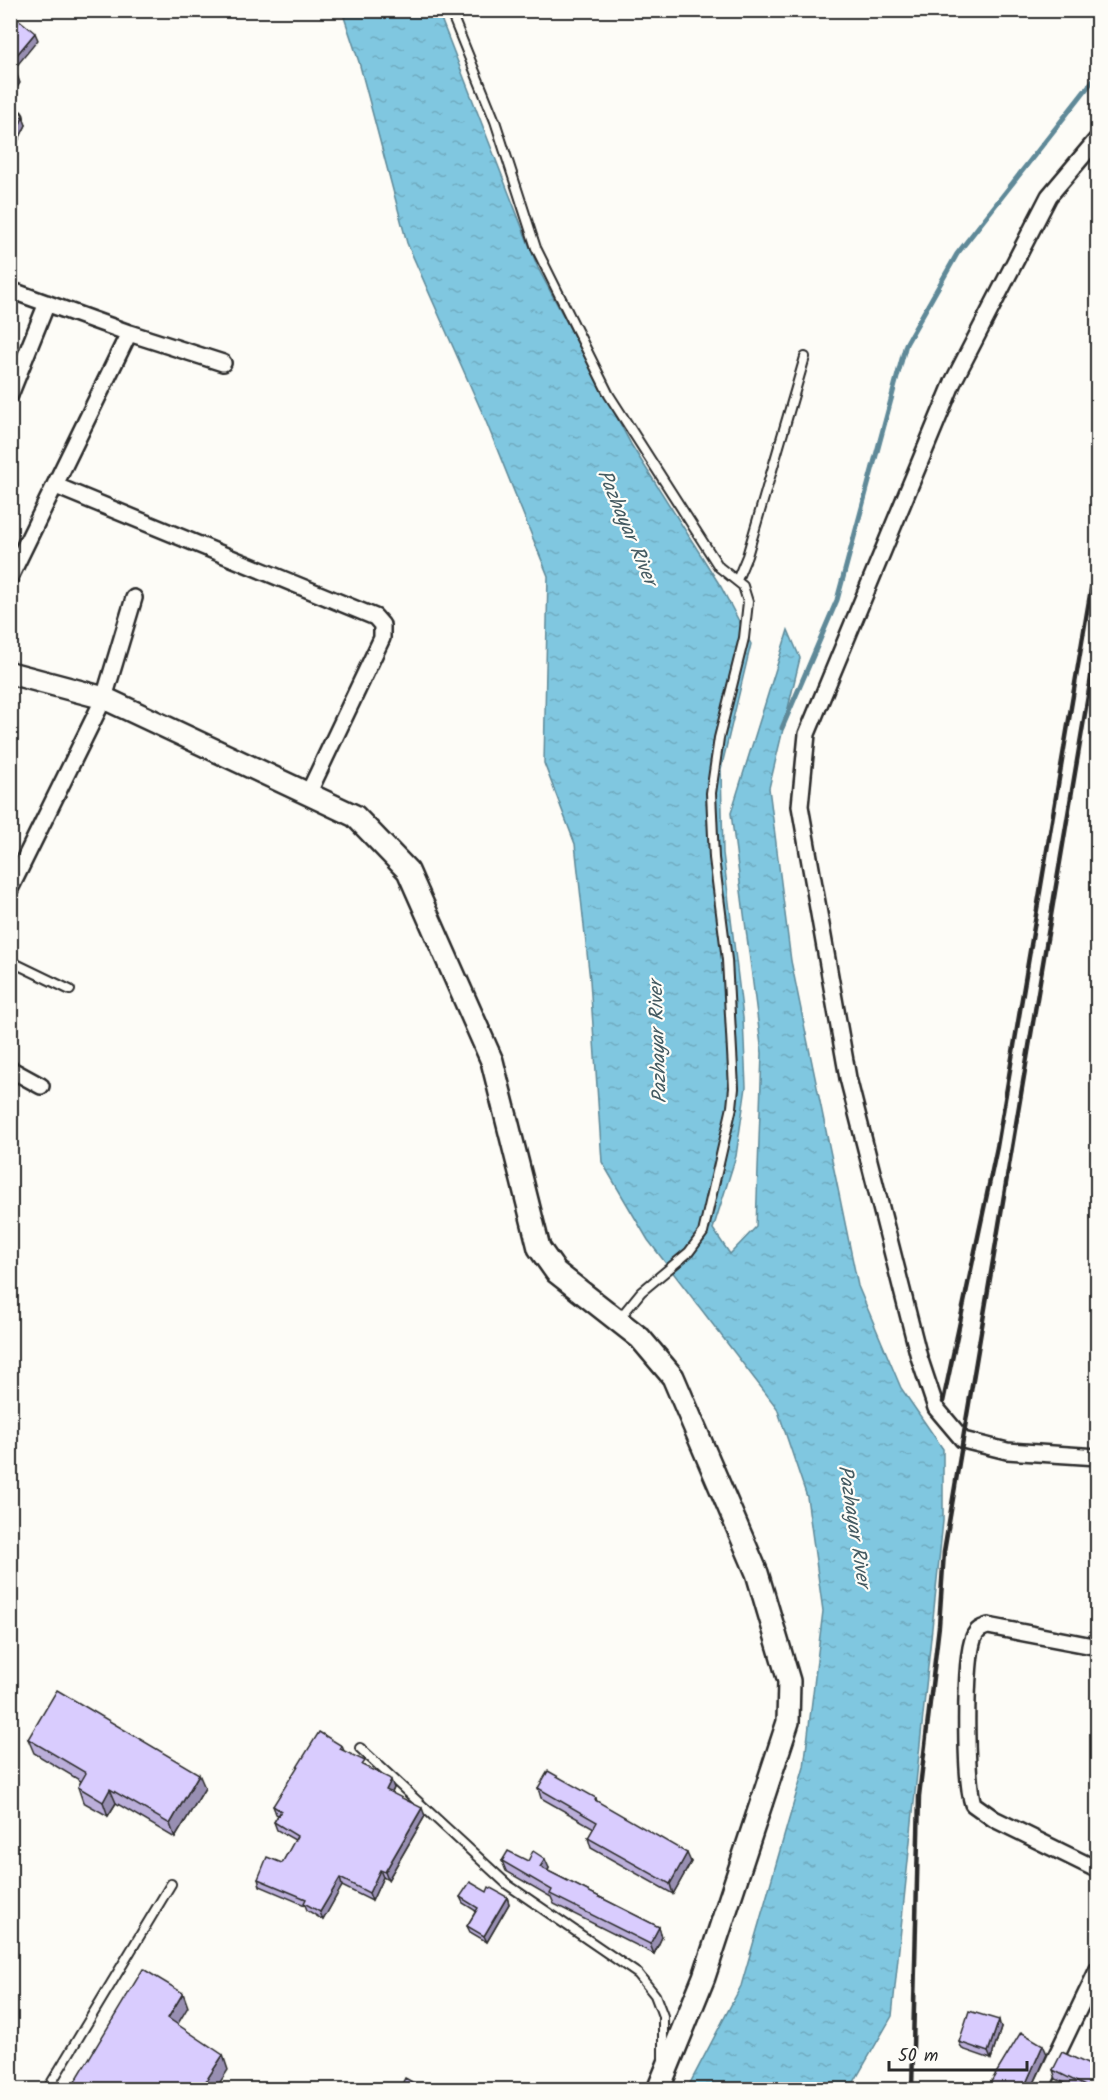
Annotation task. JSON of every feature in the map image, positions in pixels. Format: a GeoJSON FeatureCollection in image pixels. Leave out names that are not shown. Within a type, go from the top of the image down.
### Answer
{"type":"FeatureCollection","features":[{"type":"Feature","properties":{"kind":"street"},"geometry":{"type":"LineString","coordinates":[[1098,138],[1048,196],[953,382],[807,734],[800,806],[848,1078],[920,1357],[936,1408],[963,1440],[1007,1451],[1098,1457]]}},
{"type":"Feature","properties":{"kind":"street"},"geometry":{"type":"LineString","coordinates":[[10,290],[129,333],[223,363]]}},
{"type":"Feature","properties":{"kind":"street"},"geometry":{"type":"LineString","coordinates":[[10,395],[47,303]]}},
{"type":"Feature","properties":{"kind":"street"},"geometry":{"type":"LineString","coordinates":[[10,577],[129,333]]}},
{"type":"Feature","properties":{"kind":"street"},"geometry":{"type":"LineString","coordinates":[[56,486],[375,617],[382,625],[382,638],[308,794]]}},
{"type":"Feature","properties":{"kind":"street"},"geometry":{"type":"LineString","coordinates":[[10,889],[104,698],[134,598]]}},
{"type":"Feature","properties":{"kind":"street"},"geometry":{"type":"LineString","coordinates":[[10,673],[104,698],[355,816],[408,871],[492,1061],[539,1248],[556,1272],[640,1338],[673,1377],[757,1574],[789,1681],[788,1722],[704,1977],[660,2085]]}},
{"type":"Feature","properties":{"kind":"street"},"geometry":{"type":"LineString","coordinates":[[10,1069],[41,1086]]}},
{"type":"Feature","properties":{"kind":"street"},"geometry":{"type":"LineString","coordinates":[[1098,1647],[988,1626],[979,1629],[974,1635],[969,1651],[966,1682],[973,1804],[994,1819],[1098,1870]]}},
{"type":"Feature","properties":{"kind":"street"},"geometry":{"type":"LineString","coordinates":[[1040,2090],[1093,1991],[1098,1969]]}},
{"type":"Feature","properties":{"kind":"lane"},"geometry":{"type":"LineString","coordinates":[[450,10],[495,121],[536,248],[609,395],[719,567],[737,580],[747,594],[747,617],[719,738],[711,793],[714,858],[727,960],[734,1088],[732,1107],[703,1233],[689,1252],[641,1292],[618,1321]]}},
{"type":"Feature","properties":{"kind":"lane"},"geometry":{"type":"LineString","coordinates":[[737,580],[747,556],[805,357]]}},
{"type":"Feature","properties":{"kind":"lane"},"geometry":{"type":"LineString","coordinates":[[10,961],[70,990]]}},
{"type":"Feature","properties":{"kind":"lane"},"geometry":{"type":"LineString","coordinates":[[360,1748],[508,1886],[638,1974],[655,1995],[663,2016],[660,2085]]}},
{"type":"Feature","properties":{"kind":"lane"},"geometry":{"type":"LineString","coordinates":[[47,2090],[171,1884]]}},
{"type":"Feature","properties":{"kind":"water","name":"Pazhayar River"},"geometry":{"type":"Polygon","coordinates":[[[342,11],[438,11],[538,268],[632,446],[721,587],[751,644],[721,769],[723,853],[743,1018],[746,1087],[736,1156],[713,1229],[730,1254],[756,1227],[762,1053],[731,813],[788,630],[800,658],[769,788],[791,961],[858,1286],[901,1388],[943,1449],[943,1521],[892,2016],[850,2089],[687,2089],[741,1986],[804,1767],[823,1611],[807,1497],[777,1408],[648,1240],[602,1162],[590,980],[575,844],[544,763],[548,576],[485,419],[407,243],[359,62],[342,11]]]}},
{"type":"Feature","properties":{"kind":"building"},"geometry":{"type":"Polygon","coordinates":[[[10,14],[35,33],[10,63],[10,14]]]}},
{"type":"Feature","properties":{"kind":"building"},"geometry":{"type":"Polygon","coordinates":[[[10,72],[17,75],[10,87],[10,72]]]}},
{"type":"Feature","properties":{"kind":"building"},"geometry":{"type":"Polygon","coordinates":[[[23,117],[15,135],[10,133],[10,120],[23,117]]]}},
{"type":"Feature","properties":{"kind":"building"},"geometry":{"type":"Polygon","coordinates":[[[57,1690],[199,1774],[170,1824],[110,1789],[103,1802],[78,1787],[86,1773],[28,1739],[57,1690]]]}},
{"type":"Feature","properties":{"kind":"building"},"geometry":{"type":"Polygon","coordinates":[[[319,1732],[342,1746],[340,1749],[365,1761],[362,1765],[389,1778],[391,1780],[386,1790],[422,1808],[385,1872],[380,1870],[369,1893],[340,1878],[320,1912],[304,1903],[306,1899],[258,1879],[267,1857],[282,1863],[297,1836],[274,1822],[281,1811],[273,1806],[319,1732]]]}},
{"type":"Feature","properties":{"kind":"building"},"geometry":{"type":"Polygon","coordinates":[[[548,1771],[687,1853],[670,1884],[588,1838],[597,1822],[538,1788],[548,1771]]]}},
{"type":"Feature","properties":{"kind":"building"},"geometry":{"type":"Polygon","coordinates":[[[508,1851],[528,1861],[533,1851],[545,1859],[540,1867],[659,1927],[650,1944],[550,1894],[552,1890],[502,1861],[508,1851]]]}},
{"type":"Feature","properties":{"kind":"building"},"geometry":{"type":"Polygon","coordinates":[[[470,1882],[487,1892],[489,1887],[507,1897],[484,1936],[467,1926],[478,1908],[460,1897],[470,1882]]]}},
{"type":"Feature","properties":{"kind":"building"},"geometry":{"type":"Polygon","coordinates":[[[143,1969],[183,1993],[168,2018],[223,2055],[202,2087],[206,2090],[70,2090],[143,1969]]]}},
{"type":"Feature","properties":{"kind":"building"},"geometry":{"type":"Polygon","coordinates":[[[969,2011],[999,2020],[988,2052],[959,2042],[969,2011]]]}},
{"type":"Feature","properties":{"kind":"building"},"geometry":{"type":"Polygon","coordinates":[[[1021,2032],[1043,2045],[1023,2090],[986,2090],[1021,2032]]]}},
{"type":"Feature","properties":{"kind":"building"},"geometry":{"type":"Polygon","coordinates":[[[1062,2052],[1098,2069],[1098,2090],[1093,2090],[1053,2070],[1062,2052]]]}},
{"type":"Feature","properties":{"kind":"building"},"geometry":{"type":"Polygon","coordinates":[[[405,2078],[427,2090],[399,2090],[405,2078]]]}},
{"type":"Feature","properties":{"kind":"waterway"},"geometry":{"type":"LineString","coordinates":[[782,728],[837,600],[906,344],[957,254],[1098,74]]}},
{"type":"Feature","properties":{"kind":"railway"},"geometry":{"type":"LineString","coordinates":[[943,1402],[997,1147],[1098,547]]}},
{"type":"Feature","properties":{"kind":"railway"},"geometry":{"type":"LineString","coordinates":[[912,2090],[919,1796],[939,1626],[944,1552],[1098,636]]}}]}
